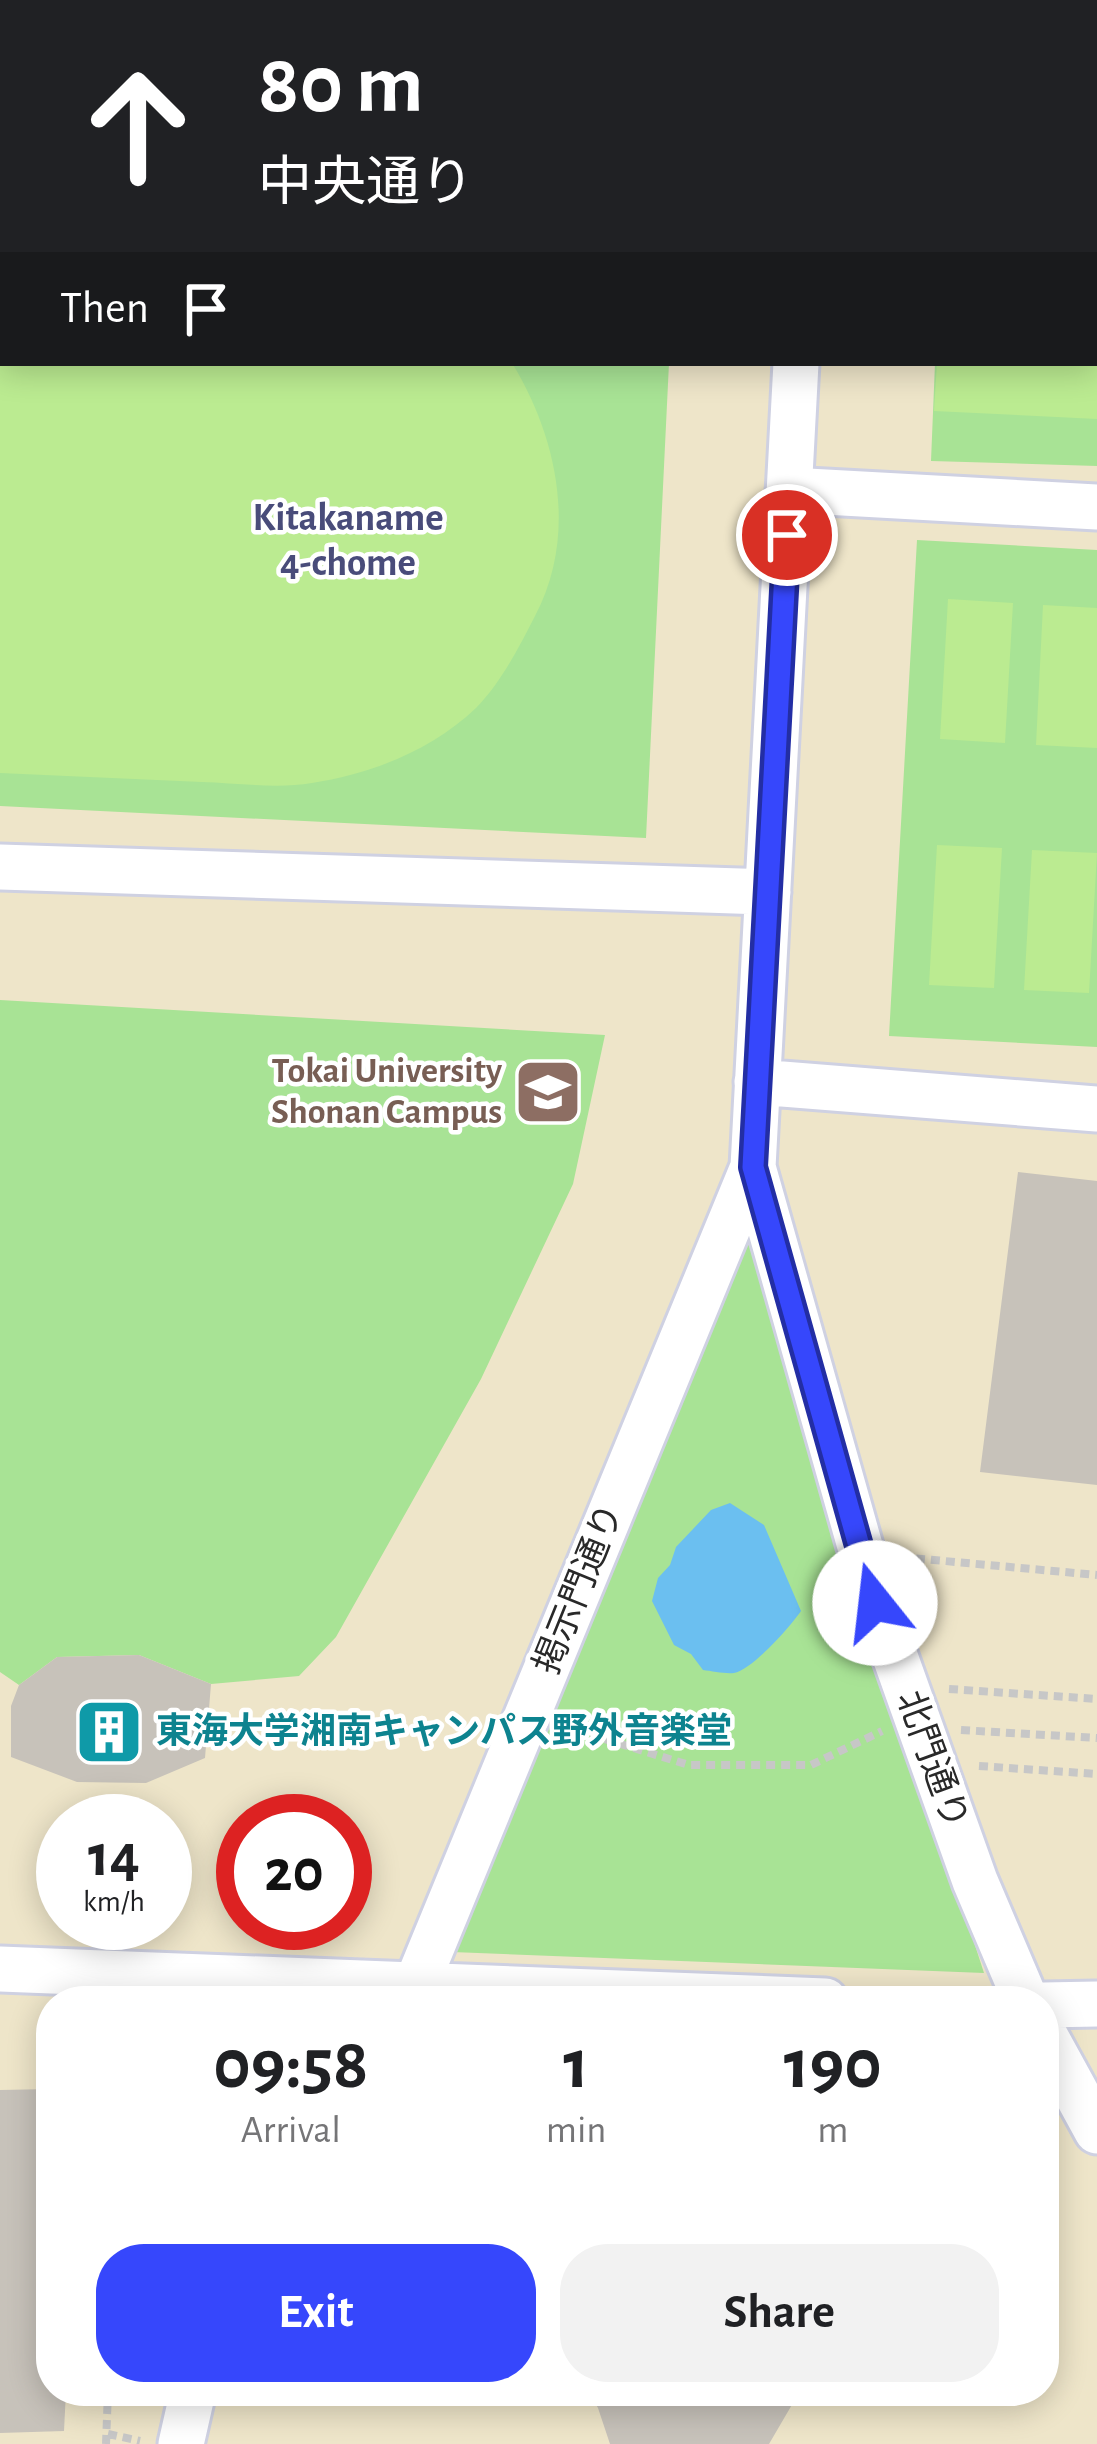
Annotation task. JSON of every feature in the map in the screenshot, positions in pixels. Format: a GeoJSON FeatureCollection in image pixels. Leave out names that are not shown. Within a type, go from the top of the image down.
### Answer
{"type":"FeatureCollection","features":[{"type":"Feature","properties":{"kind":"lane"},"geometry":{"type":"LineString","coordinates":[[753,1167],[796,366]]}},
{"type":"Feature","properties":{"kind":"lane"},"geometry":{"type":"LineString","coordinates":[[789,490],[1097,506]]}},
{"type":"Feature","properties":{"kind":"lane"},"geometry":{"type":"LineString","coordinates":[[0,867],[768,892]]}},
{"type":"Feature","properties":{"kind":"lane"},"geometry":{"type":"LineString","coordinates":[[757,1082],[1097,1109]]}},
{"type":"Feature","properties":{"kind":"lane","name":"北門通り"},"geometry":{"type":"LineString","coordinates":[[753,1167],[861,1553],[975,1881],[1020,1986]]}},
{"type":"Feature","properties":{"kind":"lane","name":"掲示門通り"},"geometry":{"type":"LineString","coordinates":[[408,1986],[527,1714],[753,1167]]}},
{"type":"Feature","properties":{"kind":"lane"},"geometry":{"type":"LineString","coordinates":[[0,1969],[299,1986]]}},
{"type":"Feature","properties":{"kind":"lane"},"geometry":{"type":"LineString","coordinates":[[1059,2004],[1097,2003]]}},
{"type":"Feature","properties":{"kind":"lane"},"geometry":{"type":"LineString","coordinates":[[1059,2062],[1097,2131]]}},
{"type":"Feature","properties":{"kind":"lane"},"geometry":{"type":"LineString","coordinates":[[181,2444],[190,2406]]}},
{"type":"Feature","properties":{"kind":"path"},"geometry":{"type":"LineString","coordinates":[[861,1553],[1097,1575]]}},
{"type":"Feature","properties":{"kind":"path"},"geometry":{"type":"LineString","coordinates":[[527,1714],[689,1765],[811,1765],[911,1701],[1097,1699]]}},
{"type":"Feature","properties":{"kind":"path"},"geometry":{"type":"LineString","coordinates":[[1013,1733],[1097,1738]]}},
{"type":"Feature","properties":{"kind":"path"},"geometry":{"type":"LineString","coordinates":[[933,1764],[1097,1774]]}},
{"type":"Feature","properties":{"kind":"path"},"geometry":{"type":"LineString","coordinates":[[107,2406],[106,2439],[153,2444]]}},
{"type":"Feature","properties":{"kind":"shaded area","name":"Tokai University Shonan Campus"},"geometry":{"type":"Polygon","coordinates":[[[0,366],[1097,366],[1097,2444],[0,2444],[0,366]]]}},
{"type":"Feature","properties":{"kind":"green space"},"geometry":{"type":"Polygon","coordinates":[[[0,366],[669,366],[646,838],[0,806],[0,366]]]}},
{"type":"Feature","properties":{"kind":"green space"},"geometry":{"type":"Polygon","coordinates":[[[0,366],[514,366],[551,455],[559,520],[556,553],[548,585],[516,652],[485,698],[459,723],[400,758],[312,783],[271,786],[0,773],[0,366]]]}},
{"type":"Feature","properties":{"kind":"green space"},"geometry":{"type":"Polygon","coordinates":[[[935,366],[1097,366],[1097,466],[931,461],[935,366]]]}},
{"type":"Feature","properties":{"kind":"green space"},"geometry":{"type":"Polygon","coordinates":[[[937,366],[1097,366],[1097,419],[934,411],[937,366]]]}},
{"type":"Feature","properties":{"kind":"green space"},"geometry":{"type":"Polygon","coordinates":[[[917,540],[1097,550],[1097,1047],[889,1036],[917,540]]]}},
{"type":"Feature","properties":{"kind":"green space"},"geometry":{"type":"Polygon","coordinates":[[[948,599],[1013,603],[1005,743],[940,739],[948,599]]]}},
{"type":"Feature","properties":{"kind":"green space"},"geometry":{"type":"Polygon","coordinates":[[[1043,605],[1097,608],[1097,748],[1036,745],[1043,605]]]}},
{"type":"Feature","properties":{"kind":"green space"},"geometry":{"type":"Polygon","coordinates":[[[937,845],[1002,848],[994,988],[929,985],[937,845]]]}},
{"type":"Feature","properties":{"kind":"green space"},"geometry":{"type":"Polygon","coordinates":[[[1032,850],[1097,853],[1089,993],[1024,990],[1032,850]]]}},
{"type":"Feature","properties":{"kind":"green space"},"geometry":{"type":"Polygon","coordinates":[[[0,1000],[605,1035],[573,1184],[481,1379],[336,1637],[299,1676],[211,1684],[139,1655],[57,1657],[19,1685],[0,1672],[0,1000]]]}},
{"type":"Feature","properties":{"kind":"green space"},"geometry":{"type":"Polygon","coordinates":[[[744,1229],[984,1973],[452,1952],[744,1229]]]}},
{"type":"Feature","properties":{"kind":"water"},"geometry":{"type":"Polygon","coordinates":[[[730,1503],[764,1525],[801,1611],[760,1656],[730,1673],[703,1670],[691,1654],[674,1645],[652,1601],[658,1578],[670,1565],[676,1547],[711,1510],[730,1503]]]}},
{"type":"Feature","properties":{"kind":"building"},"geometry":{"type":"Polygon","coordinates":[[[1018,1172],[1097,1181],[1097,1485],[980,1472],[1018,1172]]]}},
{"type":"Feature","properties":{"kind":"building","name":"東海大学湘南キャンパス野外音楽堂"},"geometry":{"type":"Polygon","coordinates":[[[139,1655],[211,1684],[205,1758],[146,1783],[77,1782],[11,1757],[11,1706],[19,1685],[57,1657],[139,1655]]]}},
{"type":"Feature","properties":{"kind":"building"},"geometry":{"type":"Polygon","coordinates":[[[36,2089],[36,2406],[65,2406],[64,2431],[0,2433],[0,2090],[36,2089]]]}},
{"type":"Feature","properties":{"kind":"building"},"geometry":{"type":"Polygon","coordinates":[[[791,2406],[769,2444],[610,2444],[598,2408],[791,2406]]]}},
{"type":"Feature","properties":{"kind":"place","name":"Tokai University Shonan Campus"},"geometry":{"type":"Point","coordinates":[548,1092]}},
{"type":"Feature","properties":{"kind":"place","name":"東海大学湘南キャンパス野外音楽堂"},"geometry":{"type":"Point","coordinates":[109,1732]}},
{"type":"Feature","properties":{"kind":"district","name":"Kitakaname 4-chome"},"geometry":{"type":"Point","coordinates":[348,540]}},
{"type":"Feature","properties":{"kind":"route"},"geometry":{"type":"LineString","coordinates":[[787,535],[753,1167],[875,1603]]}}]}
